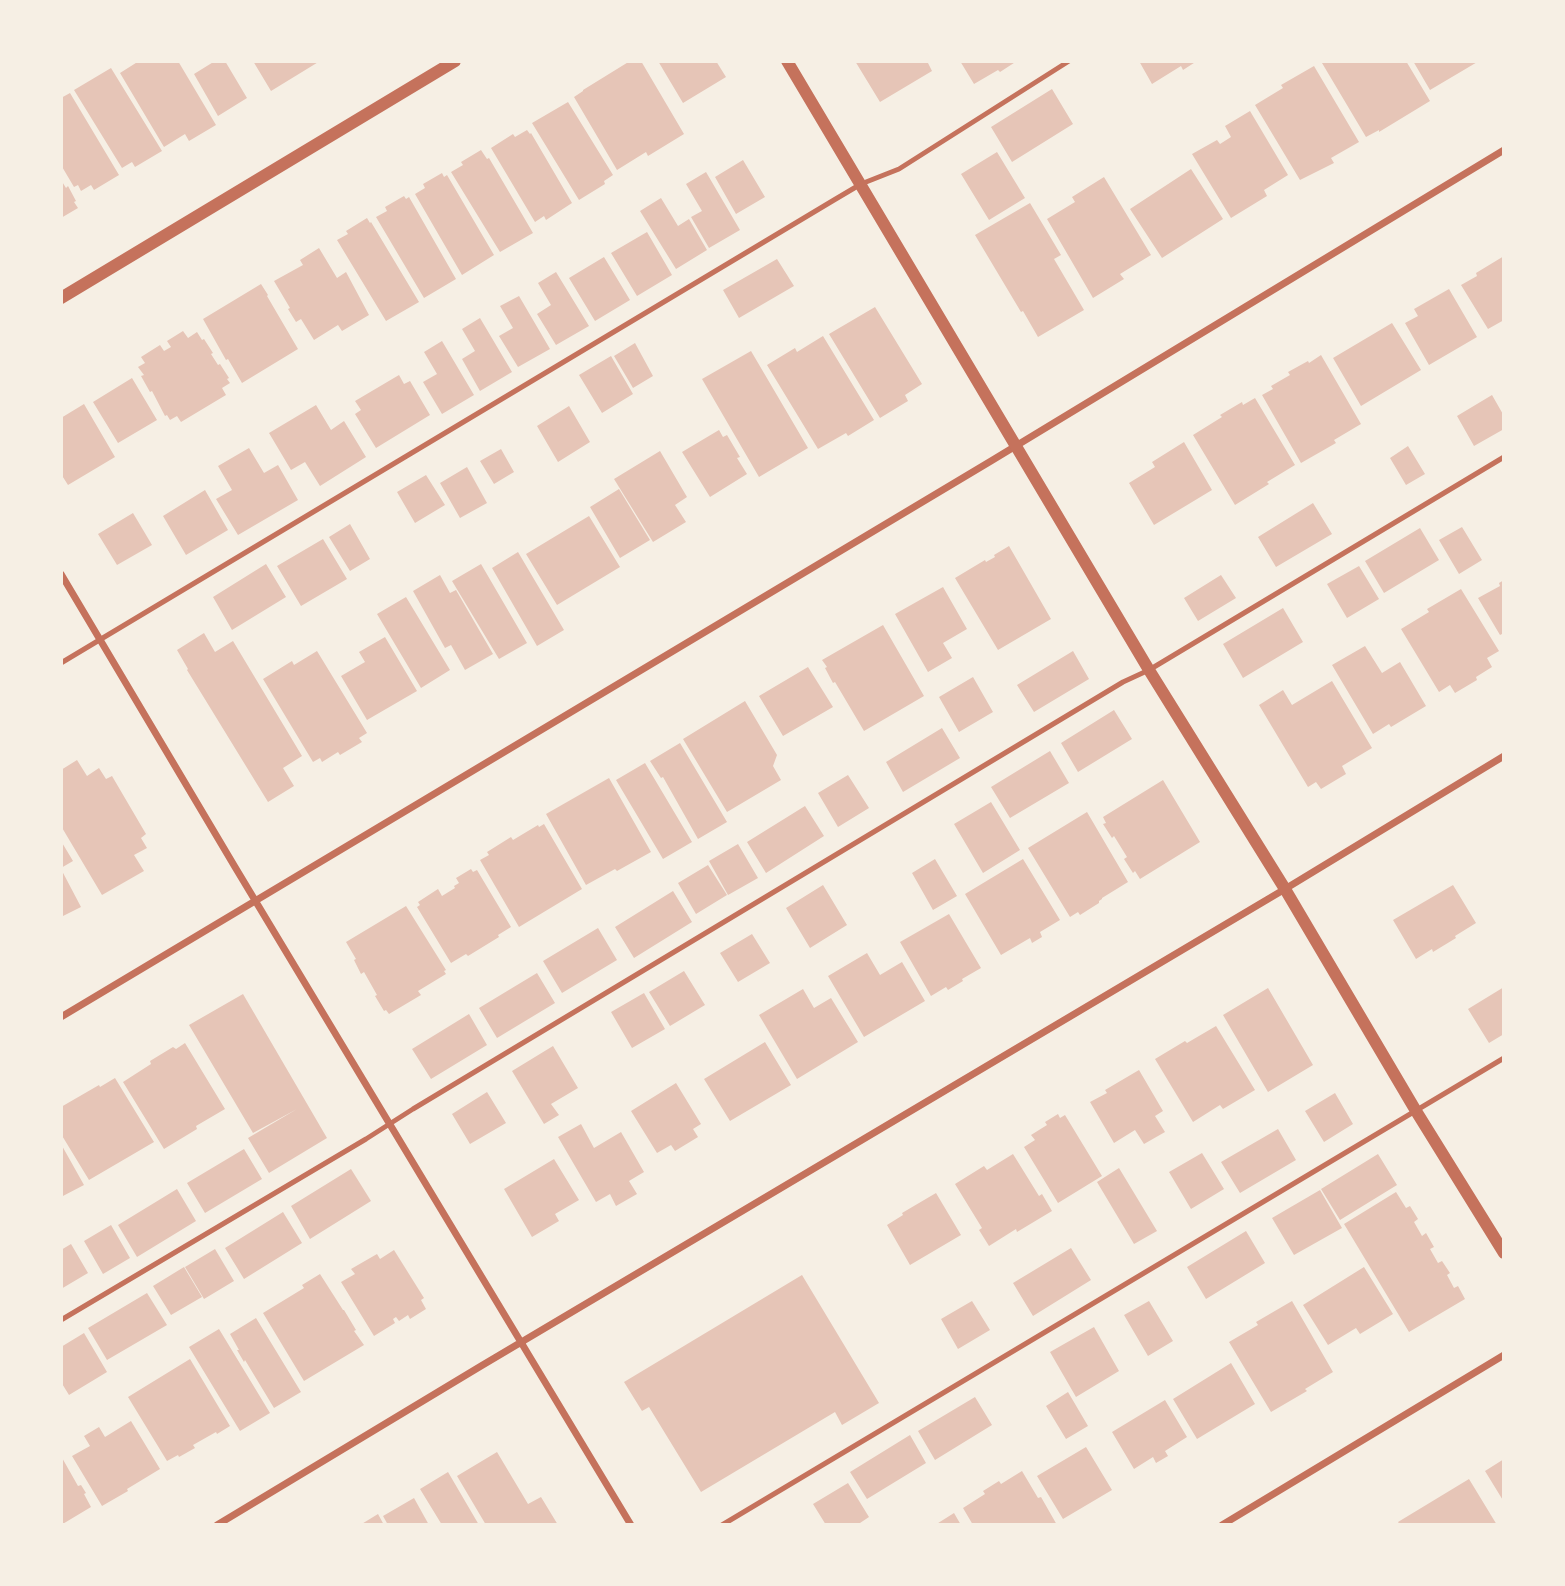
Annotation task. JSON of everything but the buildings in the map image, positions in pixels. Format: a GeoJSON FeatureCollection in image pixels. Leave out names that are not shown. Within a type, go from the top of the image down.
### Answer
{"type":"FeatureCollection","features":[{"type":"Feature","properties":{"kind":"street"},"geometry":{"type":"LineString","coordinates":[[61,298],[455,61]]}},
{"type":"Feature","properties":{"kind":"street"},"geometry":{"type":"LineString","coordinates":[[787,61],[1149,670],[1285,889],[1416,1111],[1504,1253]]}},
{"type":"Feature","properties":{"kind":"street"},"geometry":{"type":"LineString","coordinates":[[61,1017],[1016,446],[1504,150]]}},
{"type":"Feature","properties":{"kind":"street"},"geometry":{"type":"LineString","coordinates":[[61,575],[631,1525]]}},
{"type":"Feature","properties":{"kind":"street"},"geometry":{"type":"LineString","coordinates":[[217,1525],[1504,756]]}},
{"type":"Feature","properties":{"kind":"street"},"geometry":{"type":"LineString","coordinates":[[1222,1525],[1504,1355]]}},
{"type":"Feature","properties":{"kind":"lane"},"geometry":{"type":"LineString","coordinates":[[61,663],[861,184],[899,169],[1069,61]]}},
{"type":"Feature","properties":{"kind":"lane"},"geometry":{"type":"LineString","coordinates":[[61,1320],[1123,682],[1149,670],[1504,457]]}},
{"type":"Feature","properties":{"kind":"lane"},"geometry":{"type":"LineString","coordinates":[[722,1525],[1504,1058]]}}]}
